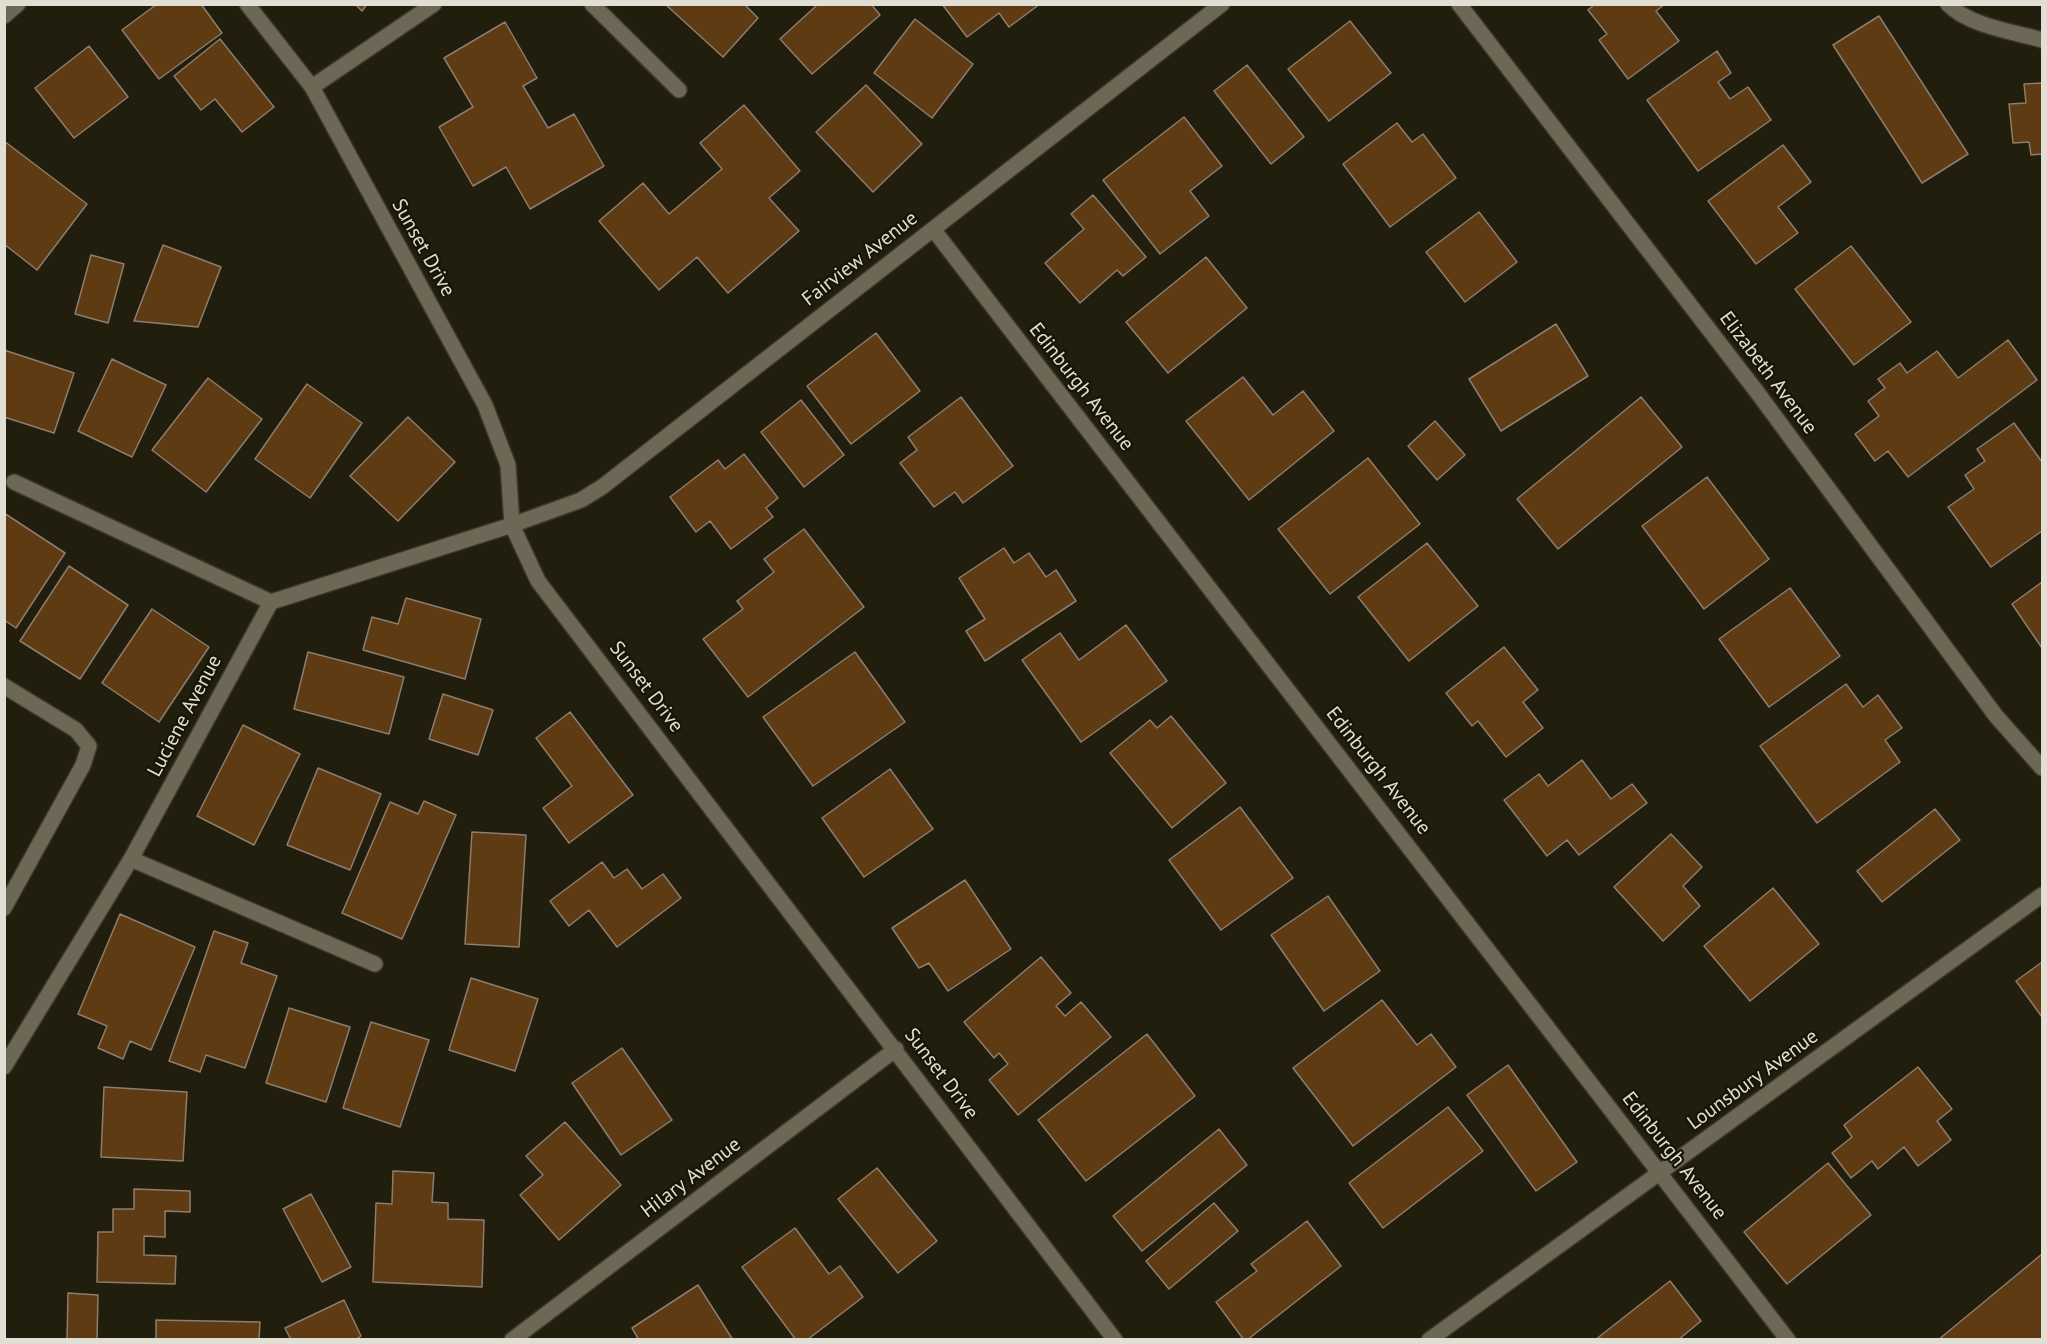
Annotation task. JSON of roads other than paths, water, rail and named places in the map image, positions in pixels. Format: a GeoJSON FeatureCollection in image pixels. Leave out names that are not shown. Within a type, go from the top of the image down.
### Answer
{"type":"FeatureCollection","features":[{"type":"Feature","properties":{"kind":"street"},"geometry":{"type":"LineString","coordinates":[[4,16],[18,4]]}},
{"type":"Feature","properties":{"kind":"street","name":"Sunset Drive"},"geometry":{"type":"LineString","coordinates":[[247,4],[312,87],[485,405],[508,465],[512,525],[538,581],[1115,1340]]}},
{"type":"Feature","properties":{"kind":"street"},"geometry":{"type":"LineString","coordinates":[[312,87],[434,4]]}},
{"type":"Feature","properties":{"kind":"street"},"geometry":{"type":"LineString","coordinates":[[592,4],[679,90]]}},
{"type":"Feature","properties":{"kind":"street","name":"Fairview Avenue"},"geometry":{"type":"LineString","coordinates":[[512,525],[581,500],[602,487],[1222,4]]}},
{"type":"Feature","properties":{"kind":"street","name":"Elizabeth Avenue"},"geometry":{"type":"LineString","coordinates":[[1460,4],[1750,382],[1996,716],[2043,768]]}},
{"type":"Feature","properties":{"kind":"street"},"geometry":{"type":"LineString","coordinates":[[1948,4],[1968,19],[2043,40]]}},
{"type":"Feature","properties":{"kind":"street","name":"Edinburgh Avenue"},"geometry":{"type":"LineString","coordinates":[[933,230],[1788,1340]]}},
{"type":"Feature","properties":{"kind":"street"},"geometry":{"type":"LineString","coordinates":[[14,482],[270,602],[512,525]]}},
{"type":"Feature","properties":{"kind":"street","name":"Luciene Avenue"},"geometry":{"type":"LineString","coordinates":[[4,1067],[131,859],[270,602]]}},
{"type":"Feature","properties":{"kind":"street"},"geometry":{"type":"LineString","coordinates":[[4,686],[76,730],[89,746],[82,765],[4,908]]}},
{"type":"Feature","properties":{"kind":"street"},"geometry":{"type":"LineString","coordinates":[[131,859],[375,964]]}},
{"type":"Feature","properties":{"kind":"street","name":"Lounsbury Avenue"},"geometry":{"type":"LineString","coordinates":[[1429,1340],[2043,896]]}},
{"type":"Feature","properties":{"kind":"street","name":"Hilary Avenue"},"geometry":{"type":"LineString","coordinates":[[512,1340],[896,1049]]}}]}
